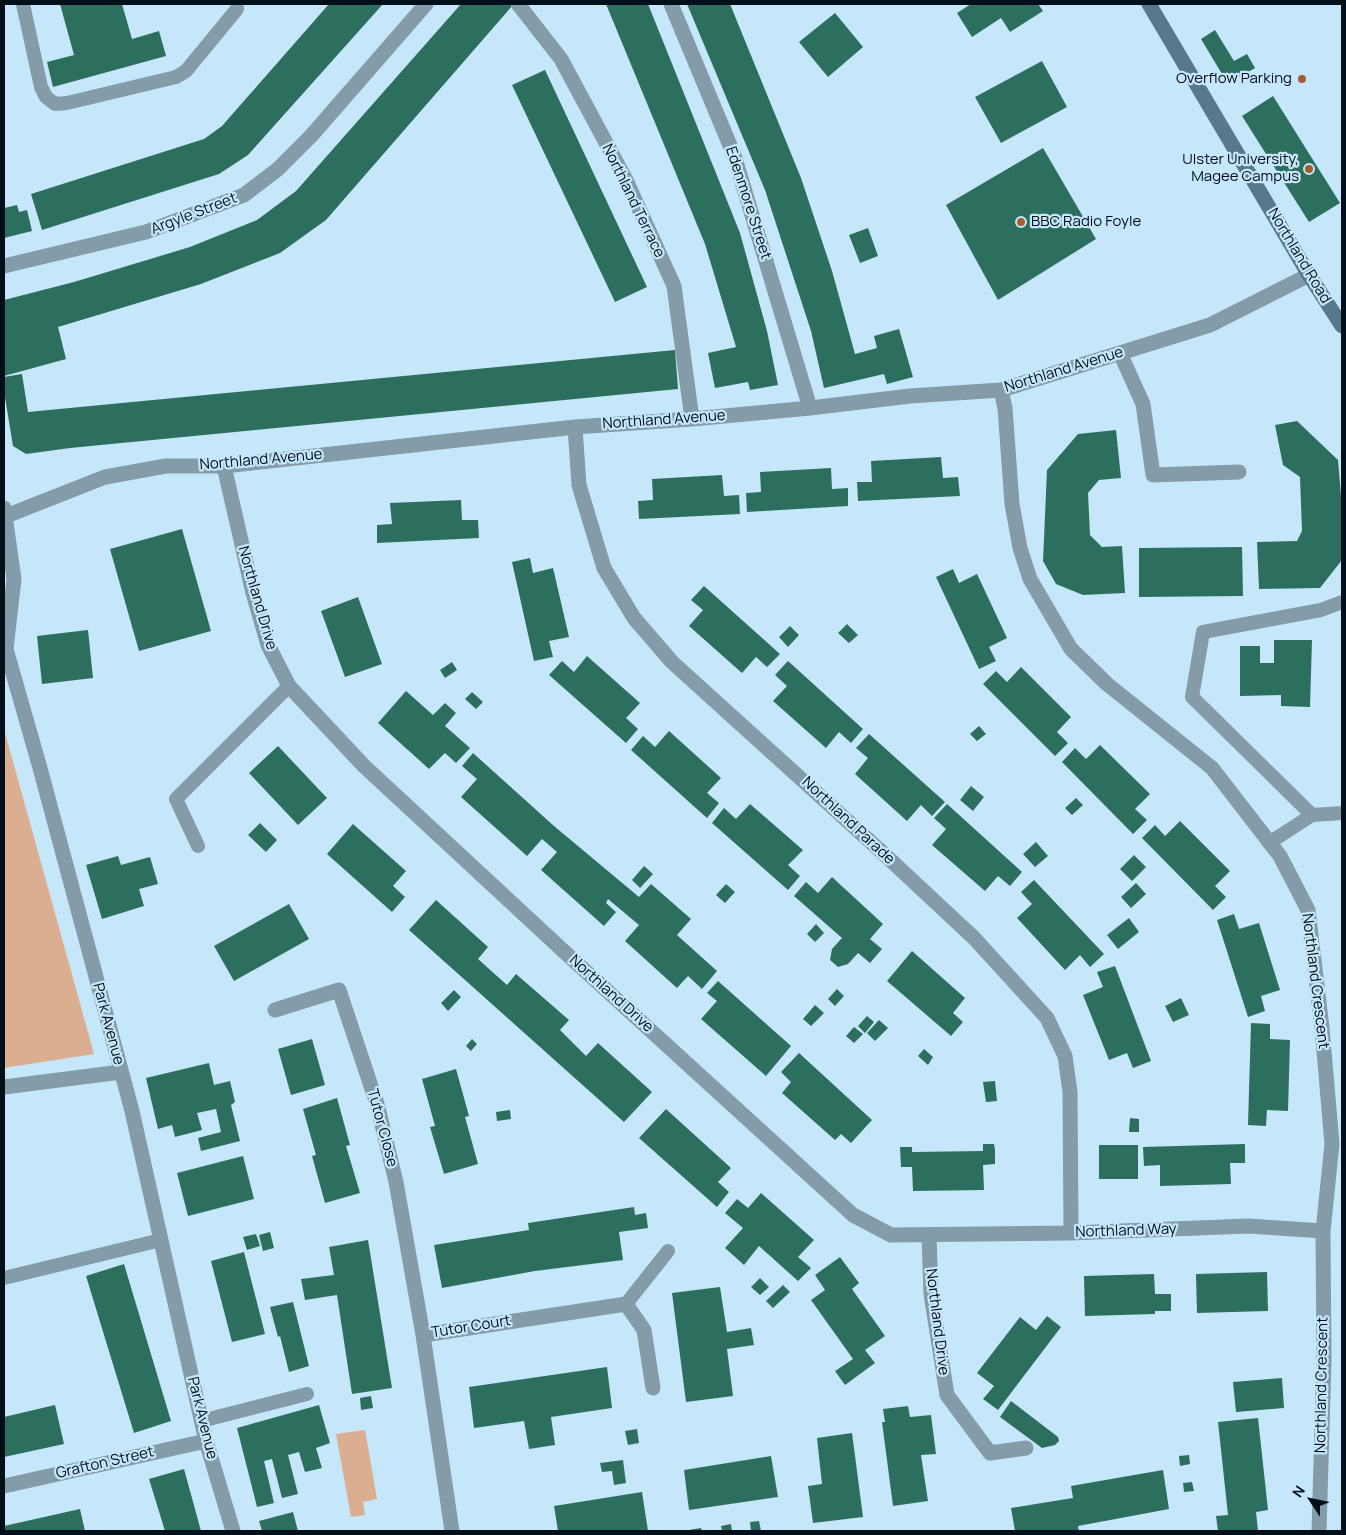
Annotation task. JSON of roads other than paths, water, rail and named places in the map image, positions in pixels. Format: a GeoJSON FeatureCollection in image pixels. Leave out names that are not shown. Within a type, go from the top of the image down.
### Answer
{"type":"FeatureCollection","features":[{"type":"Feature","properties":{"kind":"main road","name":"Northland Road"},"geometry":{"type":"LineString","coordinates":[[1149,4],[1309,275],[1342,326]]}},
{"type":"Feature","properties":{"kind":"street","name":"Argyle Street"},"geometry":{"type":"LineString","coordinates":[[4,266],[146,232],[244,195],[278,169],[310,136],[426,4]]}},
{"type":"Feature","properties":{"kind":"street","name":"Northland Terrace"},"geometry":{"type":"LineString","coordinates":[[518,4],[561,59],[626,180],[674,286],[692,419]]}},
{"type":"Feature","properties":{"kind":"street","name":"Edenmore Street"},"geometry":{"type":"LineString","coordinates":[[671,4],[734,155],[810,408]]}},
{"type":"Feature","properties":{"kind":"street","name":"Northland Avenue"},"geometry":{"type":"LineString","coordinates":[[5,512],[105,477],[166,466],[224,466],[575,426],[692,419],[910,396],[1000,390],[1210,325],[1309,275]]}},
{"type":"Feature","properties":{"kind":"street"},"geometry":{"type":"LineString","coordinates":[[1120,353],[1143,404],[1153,475],[1239,472]]}},
{"type":"Feature","properties":{"kind":"street","name":"Northland Crescent"},"geometry":{"type":"LineString","coordinates":[[1000,390],[1005,408],[1012,504],[1020,548],[1030,579],[1072,649],[1107,684],[1212,768],[1280,856],[1308,910],[1322,1028],[1332,1144],[1323,1231],[1324,1360],[1319,1531]]}},
{"type":"Feature","properties":{"kind":"street","name":"Northland Parade"},"geometry":{"type":"LineString","coordinates":[[575,426],[578,485],[604,568],[634,618],[672,662],[863,834],[974,938],[1047,1018],[1065,1056],[1070,1092],[1071,1233]]}},
{"type":"Feature","properties":{"kind":"street","name":"Northland Drive"},"geometry":{"type":"LineString","coordinates":[[224,466],[253,593],[268,645],[289,686],[364,766],[570,957],[854,1215],[891,1235],[929,1235],[931,1294],[947,1395],[990,1452],[1026,1448]]}},
{"type":"Feature","properties":{"kind":"street","name":"Park Avenue"},"geometry":{"type":"LineString","coordinates":[[5,512],[14,579],[5,649],[40,768],[132,1111],[201,1421],[233,1531]]}},
{"type":"Feature","properties":{"kind":"street","name":"Tutor Close"},"geometry":{"type":"LineString","coordinates":[[275,1010],[339,990],[377,1104],[396,1182],[423,1335]]}},
{"type":"Feature","properties":{"kind":"street"},"geometry":{"type":"LineString","coordinates":[[4,1087],[120,1072]]}},
{"type":"Feature","properties":{"kind":"street","name":"Northland Way"},"geometry":{"type":"LineString","coordinates":[[929,1235],[1071,1233],[1248,1226],[1323,1231]]}},
{"type":"Feature","properties":{"kind":"street"},"geometry":{"type":"LineString","coordinates":[[626,1304],[644,1330],[653,1388]]}},
{"type":"Feature","properties":{"kind":"street","name":"Tutor Court"},"geometry":{"type":"LineString","coordinates":[[452,1531],[423,1335],[626,1304]]}},
{"type":"Feature","properties":{"kind":"street","name":"Grafton Street"},"geometry":{"type":"LineString","coordinates":[[4,1486],[206,1440]]}},
{"type":"Feature","properties":{"kind":"lane"},"geometry":{"type":"LineString","coordinates":[[23,4],[41,87],[46,97],[55,104],[67,103],[176,77],[186,71],[237,9]]}},
{"type":"Feature","properties":{"kind":"lane"},"geometry":{"type":"LineString","coordinates":[[1312,815],[1192,697],[1203,632],[1321,610],[1342,602]]}},
{"type":"Feature","properties":{"kind":"lane"},"geometry":{"type":"LineString","coordinates":[[198,846],[176,798],[289,686]]}},
{"type":"Feature","properties":{"kind":"lane"},"geometry":{"type":"LineString","coordinates":[[1269,843],[1312,815],[1342,813]]}},
{"type":"Feature","properties":{"kind":"lane"},"geometry":{"type":"LineString","coordinates":[[4,1278],[161,1240]]}},
{"type":"Feature","properties":{"kind":"lane"},"geometry":{"type":"LineString","coordinates":[[626,1304],[668,1251]]}},
{"type":"Feature","properties":{"kind":"lane"},"geometry":{"type":"LineString","coordinates":[[201,1421],[307,1394]]}},
{"type":"Feature","properties":{"kind":"place","name":"Overflow Parking"},"geometry":{"type":"Point","coordinates":[1302,79]}},
{"type":"Feature","properties":{"kind":"place","name":"Ulster University, Magee Campus"},"geometry":{"type":"Point","coordinates":[1309,169]}},
{"type":"Feature","properties":{"kind":"place","name":"BBC Radio Foyle"},"geometry":{"type":"Point","coordinates":[1021,222]}}]}
